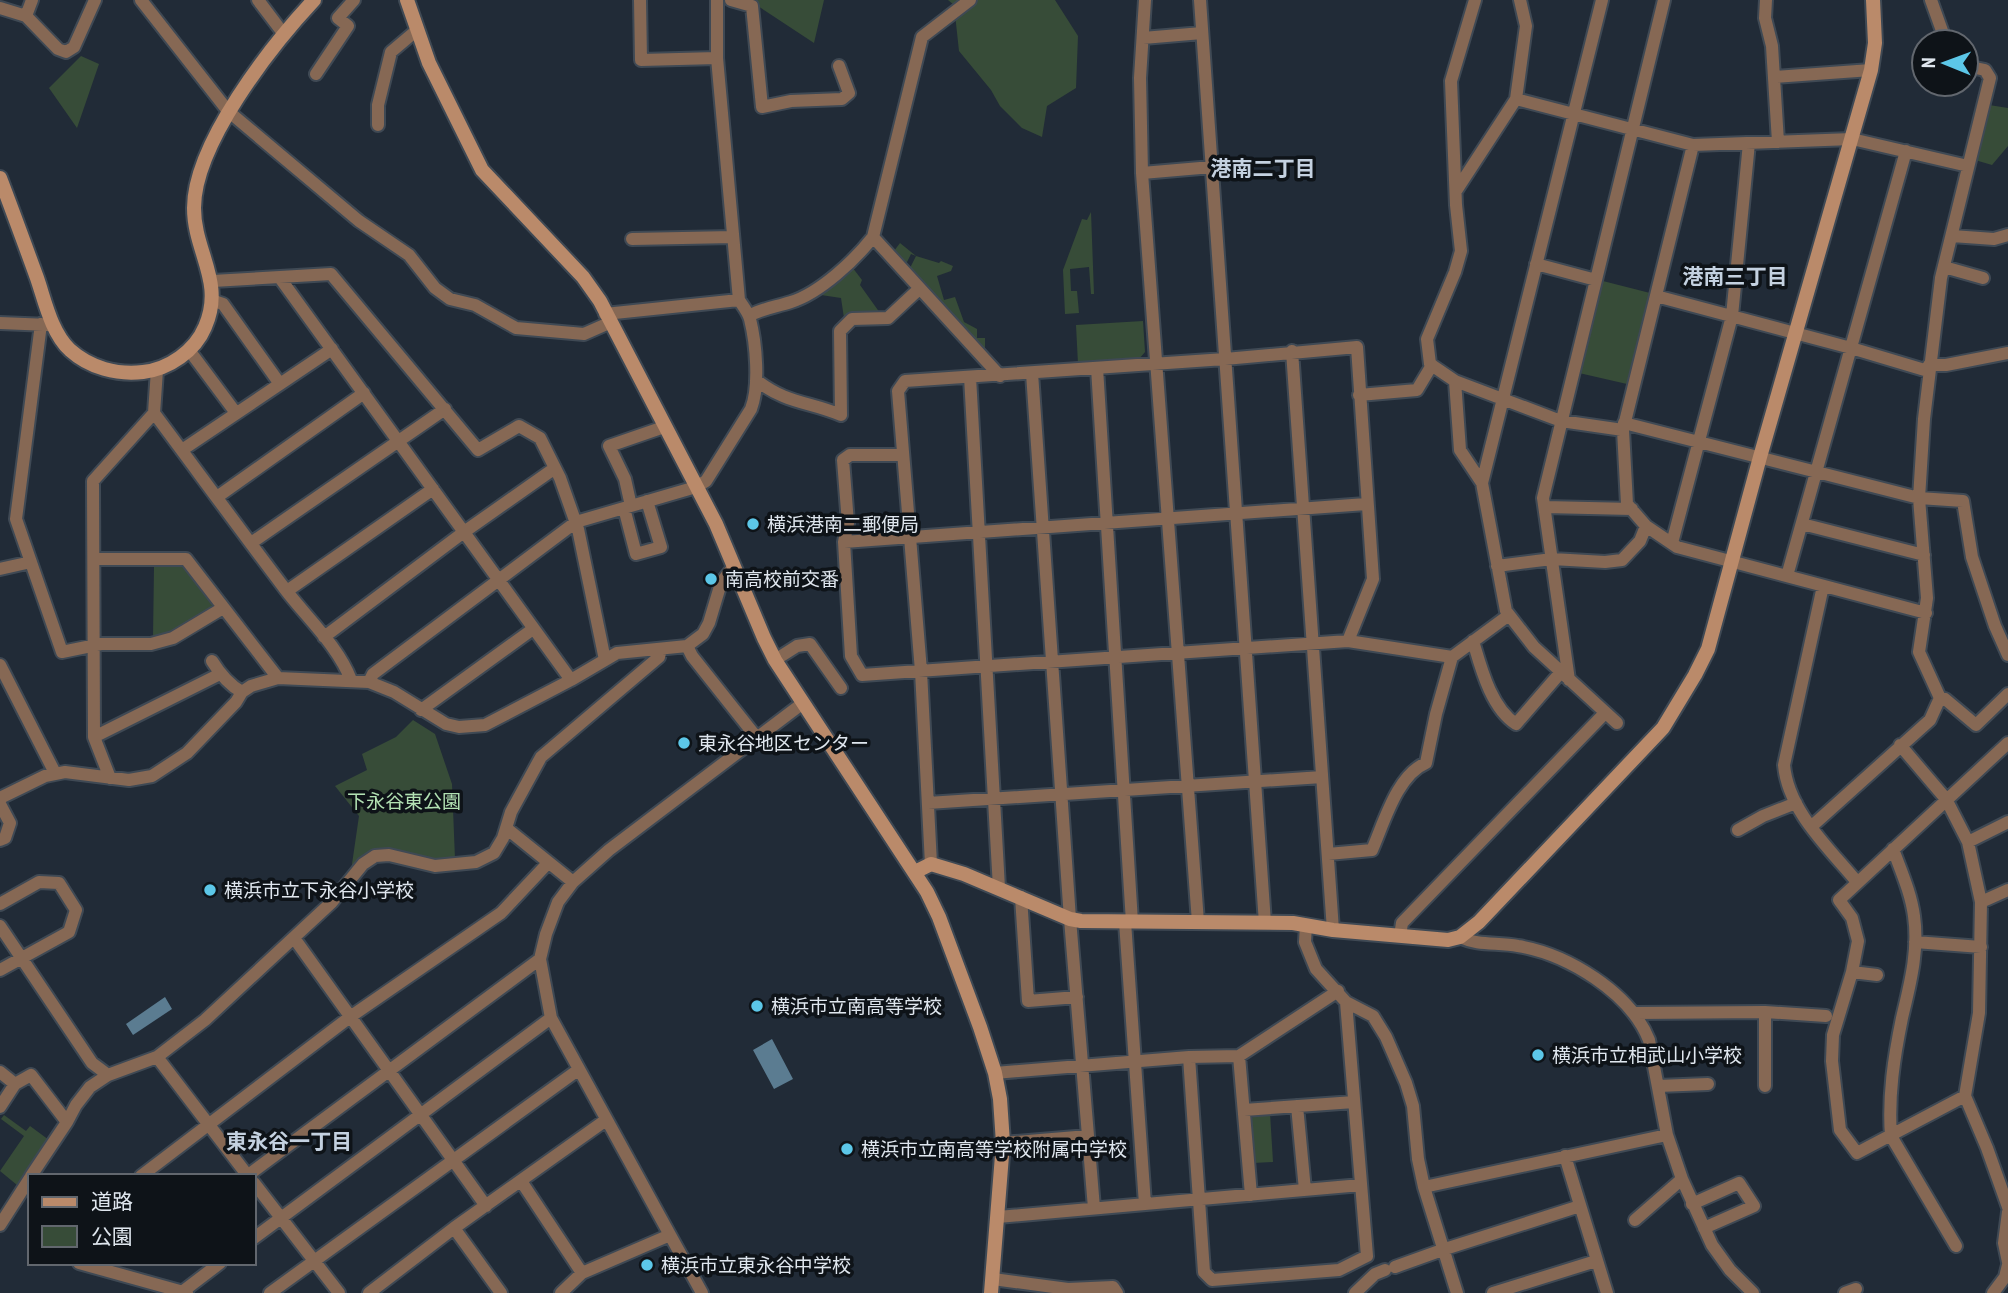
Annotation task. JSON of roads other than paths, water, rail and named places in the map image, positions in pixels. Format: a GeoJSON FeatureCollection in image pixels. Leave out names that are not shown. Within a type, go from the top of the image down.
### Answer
{"type":"FeatureCollection","features":[{"type":"Feature","properties":{"kind":"street"},"geometry":{"type":"LineString","coordinates":[[26,16],[32,0]]}},
{"type":"Feature","properties":{"kind":"street"},"geometry":{"type":"LineString","coordinates":[[0,8],[26,16],[58,49],[66,52],[74,47],[95,0]]}},
{"type":"Feature","properties":{"kind":"street"},"geometry":{"type":"LineString","coordinates":[[141,0],[228,111],[359,221],[408,256],[435,288],[450,299],[475,305],[516,328],[584,334],[607,318],[738,300]]}},
{"type":"Feature","properties":{"kind":"street"},"geometry":{"type":"LineString","coordinates":[[258,0],[283,33]]}},
{"type":"Feature","properties":{"kind":"street"},"geometry":{"type":"LineString","coordinates":[[0,178],[7,213],[47,325],[69,349],[86,362],[116,372],[157,370],[174,362],[189,350],[205,327],[211,300],[213,281],[197,232],[195,199],[207,156],[228,111],[283,33],[314,0]]}},
{"type":"Feature","properties":{"kind":"street"},"geometry":{"type":"LineString","coordinates":[[316,74],[348,26],[338,18],[354,0]]}},
{"type":"Feature","properties":{"kind":"street"},"geometry":{"type":"LineString","coordinates":[[407,0],[416,30],[482,170],[583,277],[600,301],[716,524],[775,660],[915,872],[939,917],[995,1073],[1002,1110],[1003,1143],[992,1286],[1068,1291],[1114,1287],[1117,1293]]}},
{"type":"Feature","properties":{"kind":"street"},"geometry":{"type":"LineString","coordinates":[[640,0],[640,60],[717,58]]}},
{"type":"Feature","properties":{"kind":"street"},"geometry":{"type":"LineString","coordinates":[[369,682],[373,674],[576,522],[696,487],[706,481],[751,409],[756,380],[754,339],[749,316],[738,300],[717,58],[717,0]]}},
{"type":"Feature","properties":{"kind":"street"},"geometry":{"type":"LineString","coordinates":[[731,0],[752,6],[762,107],[791,101],[842,99],[849,93],[839,66]]}},
{"type":"Feature","properties":{"kind":"street"},"geometry":{"type":"LineString","coordinates":[[749,316],[763,308],[793,302],[819,288],[863,249],[873,236],[922,37],[970,0]]}},
{"type":"Feature","properties":{"kind":"street"},"geometry":{"type":"LineString","coordinates":[[1145,0],[1140,78],[1142,173],[1198,922]]}},
{"type":"Feature","properties":{"kind":"street"},"geometry":{"type":"LineString","coordinates":[[1200,0],[1265,923]]}},
{"type":"Feature","properties":{"kind":"street"},"geometry":{"type":"LineString","coordinates":[[1475,0],[1451,81],[1461,251],[1427,339],[1430,364],[1455,381],[1560,421],[1624,426],[1760,457],[1919,498],[1963,501],[1972,557],[2002,624],[2008,655]]}},
{"type":"Feature","properties":{"kind":"street"},"geometry":{"type":"LineString","coordinates":[[1456,191],[1516,100],[1526,26],[1520,0]]}},
{"type":"Feature","properties":{"kind":"street"},"geometry":{"type":"LineString","coordinates":[[1482,483],[1602,0]]}},
{"type":"Feature","properties":{"kind":"street"},"geometry":{"type":"LineString","coordinates":[[1565,676],[1543,498],[1664,0]]}},
{"type":"Feature","properties":{"kind":"street"},"geometry":{"type":"LineString","coordinates":[[1766,0],[1765,18],[1772,46],[1778,142]]}},
{"type":"Feature","properties":{"kind":"street"},"geometry":{"type":"LineString","coordinates":[[915,872],[931,864],[1081,921],[1306,925],[1333,930],[1448,940],[1460,937],[1479,922],[1663,728],[1708,649],[1871,70],[1875,43],[1873,0]]}},
{"type":"Feature","properties":{"kind":"street"},"geometry":{"type":"LineString","coordinates":[[1931,0],[1941,28]]}},
{"type":"Feature","properties":{"kind":"street"},"geometry":{"type":"LineString","coordinates":[[378,125],[377,105],[391,52],[416,30]]}},
{"type":"Feature","properties":{"kind":"street"},"geometry":{"type":"LineString","coordinates":[[1143,38],[1202,33]]}},
{"type":"Feature","properties":{"kind":"street"},"geometry":{"type":"LineString","coordinates":[[1774,77],[1871,70]]}},
{"type":"Feature","properties":{"kind":"street"},"geometry":{"type":"LineString","coordinates":[[1812,826],[1930,720],[1940,698],[1919,652],[1926,613],[1919,498],[1929,368],[1944,267],[1990,78],[1985,71],[1980,70]]}},
{"type":"Feature","properties":{"kind":"street"},"geometry":{"type":"LineString","coordinates":[[1516,100],[1693,145],[1852,139],[1968,166]]}},
{"type":"Feature","properties":{"kind":"street"},"geometry":{"type":"LineString","coordinates":[[1672,543],[1732,316],[1749,143]]}},
{"type":"Feature","properties":{"kind":"street"},"geometry":{"type":"LineString","coordinates":[[1693,145],[1624,426],[1627,504],[1646,526],[1672,543],[1732,562],[1926,613]]}},
{"type":"Feature","properties":{"kind":"street"},"geometry":{"type":"LineString","coordinates":[[1787,576],[1906,151]]}},
{"type":"Feature","properties":{"kind":"street"},"geometry":{"type":"LineString","coordinates":[[1142,173],[1212,167]]}},
{"type":"Feature","properties":{"kind":"street"},"geometry":{"type":"LineString","coordinates":[[1952,236],[1994,239],[2008,235]]}},
{"type":"Feature","properties":{"kind":"street"},"geometry":{"type":"LineString","coordinates":[[873,236],[1000,376]]}},
{"type":"Feature","properties":{"kind":"street"},"geometry":{"type":"LineString","coordinates":[[632,239],[733,237]]}},
{"type":"Feature","properties":{"kind":"street"},"geometry":{"type":"LineString","coordinates":[[1536,264],[1596,280]]}},
{"type":"Feature","properties":{"kind":"street"},"geometry":{"type":"LineString","coordinates":[[1944,267],[1983,278]]}},
{"type":"Feature","properties":{"kind":"street"},"geometry":{"type":"LineString","coordinates":[[213,281],[331,274],[478,450],[519,426],[540,438],[576,522],[605,660]]}},
{"type":"Feature","properties":{"kind":"street"},"geometry":{"type":"LineString","coordinates":[[280,278],[571,680]]}},
{"type":"Feature","properties":{"kind":"street"},"geometry":{"type":"LineString","coordinates":[[756,380],[773,394],[841,415],[841,331],[852,319],[888,318],[919,289]]}},
{"type":"Feature","properties":{"kind":"street"},"geometry":{"type":"LineString","coordinates":[[1656,296],[1929,368],[2008,353]]}},
{"type":"Feature","properties":{"kind":"street"},"geometry":{"type":"LineString","coordinates":[[211,300],[223,304],[280,384]]}},
{"type":"Feature","properties":{"kind":"street"},"geometry":{"type":"LineString","coordinates":[[0,323],[47,325]]}},
{"type":"Feature","properties":{"kind":"street"},"geometry":{"type":"LineString","coordinates":[[47,325],[16,519],[62,652],[92,645],[151,644],[173,638],[223,608]]}},
{"type":"Feature","properties":{"kind":"street"},"geometry":{"type":"LineString","coordinates":[[931,864],[921,671],[898,391],[905,382],[1357,347],[1373,579],[1348,640]]}},
{"type":"Feature","properties":{"kind":"street"},"geometry":{"type":"LineString","coordinates":[[182,450],[332,349]]}},
{"type":"Feature","properties":{"kind":"street"},"geometry":{"type":"LineString","coordinates":[[189,350],[236,413]]}},
{"type":"Feature","properties":{"kind":"street"},"geometry":{"type":"LineString","coordinates":[[1292,351],[1333,930]]}},
{"type":"Feature","properties":{"kind":"street"},"geometry":{"type":"LineString","coordinates":[[1359,395],[1417,390],[1432,365]]}},
{"type":"Feature","properties":{"kind":"street"},"geometry":{"type":"LineString","coordinates":[[1097,368],[1145,1204]]}},
{"type":"Feature","properties":{"kind":"street"},"geometry":{"type":"LineString","coordinates":[[110,778],[94,737],[93,481],[154,413],[157,370]]}},
{"type":"Feature","properties":{"kind":"street"},"geometry":{"type":"LineString","coordinates":[[1032,373],[1070,919],[1094,1208]]}},
{"type":"Feature","properties":{"kind":"street"},"geometry":{"type":"LineString","coordinates":[[970,377],[999,888]]}},
{"type":"Feature","properties":{"kind":"street"},"geometry":{"type":"LineString","coordinates":[[1455,381],[1460,450],[1482,483],[1506,611],[1534,647],[1617,723]]}},
{"type":"Feature","properties":{"kind":"street"},"geometry":{"type":"LineString","coordinates":[[217,497],[364,393]]}},
{"type":"Feature","properties":{"kind":"street"},"geometry":{"type":"LineString","coordinates":[[251,543],[445,409]]}},
{"type":"Feature","properties":{"kind":"street"},"geometry":{"type":"LineString","coordinates":[[154,413],[324,637],[347,669],[351,680]]}},
{"type":"Feature","properties":{"kind":"street"},"geometry":{"type":"LineString","coordinates":[[648,502],[661,547],[636,554],[625,479],[609,446],[664,427]]}},
{"type":"Feature","properties":{"kind":"street"},"geometry":{"type":"LineString","coordinates":[[902,455],[850,454],[843,460],[848,523],[844,542],[852,656],[862,675],[1348,640],[1452,657]]}},
{"type":"Feature","properties":{"kind":"street"},"geometry":{"type":"LineString","coordinates":[[324,637],[555,468]]}},
{"type":"Feature","properties":{"kind":"street"},"geometry":{"type":"LineString","coordinates":[[287,591],[433,489]]}},
{"type":"Feature","properties":{"kind":"street"},"geometry":{"type":"LineString","coordinates":[[844,542],[1366,503]]}},
{"type":"Feature","properties":{"kind":"street"},"geometry":{"type":"LineString","coordinates":[[1545,507],[1632,509]]}},
{"type":"Feature","properties":{"kind":"street"},"geometry":{"type":"LineString","coordinates":[[1802,524],[1924,555]]}},
{"type":"Feature","properties":{"kind":"street"},"geometry":{"type":"LineString","coordinates":[[1497,566],[1552,559],[1605,562],[1622,560],[1640,541],[1646,526]]}},
{"type":"Feature","properties":{"kind":"street"},"geometry":{"type":"LineString","coordinates":[[94,559],[186,559],[278,678]]}},
{"type":"Feature","properties":{"kind":"street"},"geometry":{"type":"LineString","coordinates":[[0,569],[31,562]]}},
{"type":"Feature","properties":{"kind":"street"},"geometry":{"type":"LineString","coordinates":[[0,798],[55,773],[74,772],[129,780],[152,776],[187,753],[236,702],[242,692],[251,686],[278,678],[369,682],[394,692],[446,724],[458,727],[485,725],[617,653],[687,646],[702,634],[709,623],[721,583],[734,566]]}},
{"type":"Feature","properties":{"kind":"street"},"geometry":{"type":"LineString","coordinates":[[1823,586],[1784,765],[1789,789],[1796,803],[1857,882]]}},
{"type":"Feature","properties":{"kind":"street"},"geometry":{"type":"LineString","coordinates":[[1328,854],[1372,850],[1404,779],[1415,768],[1426,764],[1452,657],[1509,615]]}},
{"type":"Feature","properties":{"kind":"street"},"geometry":{"type":"LineString","coordinates":[[421,710],[533,629]]}},
{"type":"Feature","properties":{"kind":"street"},"geometry":{"type":"LineString","coordinates":[[1473,641],[1485,683],[1509,719],[1516,724],[1565,676]]}},
{"type":"Feature","properties":{"kind":"street"},"geometry":{"type":"LineString","coordinates":[[775,660],[797,646],[810,644],[841,688]]}},
{"type":"Feature","properties":{"kind":"street"},"geometry":{"type":"LineString","coordinates":[[687,646],[757,738]]}},
{"type":"Feature","properties":{"kind":"street"},"geometry":{"type":"LineString","coordinates":[[32,1174],[90,1087],[108,1075],[157,1058],[205,1020],[332,902],[363,864],[375,856],[389,855],[435,866],[476,862],[494,853],[511,811],[541,757],[659,657],[661,649]]}},
{"type":"Feature","properties":{"kind":"street"},"geometry":{"type":"LineString","coordinates":[[212,661],[220,674],[242,692]]}},
{"type":"Feature","properties":{"kind":"street"},"geometry":{"type":"LineString","coordinates":[[0,665],[55,773]]}},
{"type":"Feature","properties":{"kind":"street"},"geometry":{"type":"LineString","coordinates":[[94,737],[220,674]]}},
{"type":"Feature","properties":{"kind":"street"},"geometry":{"type":"LineString","coordinates":[[1940,698],[1945,699],[1976,725],[2008,695]]}},
{"type":"Feature","properties":{"kind":"street"},"geometry":{"type":"LineString","coordinates":[[702,1293],[551,1018],[540,959],[558,902],[573,883],[619,843],[803,703]]}},
{"type":"Feature","properties":{"kind":"street"},"geometry":{"type":"LineString","coordinates":[[1401,936],[1402,923],[1605,713]]}},
{"type":"Feature","properties":{"kind":"street"},"geometry":{"type":"LineString","coordinates":[[1965,1096],[1857,1153],[1840,1130],[1832,1061],[1833,1035],[1852,972],[1858,941],[1852,918],[1839,900],[2008,743]]}},
{"type":"Feature","properties":{"kind":"street"},"geometry":{"type":"LineString","coordinates":[[1900,746],[1946,799],[1968,842],[1981,902],[1979,1013],[1965,1096],[2008,1209],[2004,1243],[2008,1264],[2005,1277],[1993,1293]]}},
{"type":"Feature","properties":{"kind":"street"},"geometry":{"type":"LineString","coordinates":[[928,803],[1322,777]]}},
{"type":"Feature","properties":{"kind":"street"},"geometry":{"type":"LineString","coordinates":[[1738,830],[1763,816],[1796,803]]}},
{"type":"Feature","properties":{"kind":"street"},"geometry":{"type":"LineString","coordinates":[[0,804],[10,824],[5,838],[0,840]]}},
{"type":"Feature","properties":{"kind":"street"},"geometry":{"type":"LineString","coordinates":[[1968,842],[2008,822]]}},
{"type":"Feature","properties":{"kind":"street"},"geometry":{"type":"LineString","coordinates":[[506,828],[573,883]]}},
{"type":"Feature","properties":{"kind":"street"},"geometry":{"type":"LineString","coordinates":[[1893,849],[1909,895],[1915,942],[1913,976],[1892,1071],[1889,1115],[1891,1136],[1956,1245]]}},
{"type":"Feature","properties":{"kind":"street"},"geometry":{"type":"LineString","coordinates":[[144,1174],[351,1017],[501,913],[548,863]]}},
{"type":"Feature","properties":{"kind":"street"},"geometry":{"type":"LineString","coordinates":[[0,904],[39,882],[59,883],[76,910],[69,932],[0,970]]}},
{"type":"Feature","properties":{"kind":"street"},"geometry":{"type":"LineString","coordinates":[[1981,902],[2008,890]]}},
{"type":"Feature","properties":{"kind":"street"},"geometry":{"type":"LineString","coordinates":[[1021,897],[1028,1001],[1077,997]]}},
{"type":"Feature","properties":{"kind":"street"},"geometry":{"type":"LineString","coordinates":[[1306,925],[1305,942],[1316,969],[1346,1002],[1373,1016],[1386,1037],[1406,1083],[1413,1105],[1423,1187],[1457,1293]]}},
{"type":"Feature","properties":{"kind":"street"},"geometry":{"type":"LineString","coordinates":[[0,926],[92,1063],[108,1075]]}},
{"type":"Feature","properties":{"kind":"street"},"geometry":{"type":"LineString","coordinates":[[1460,937],[1473,943],[1504,943],[1538,949],[1570,961],[1635,1013],[1649,1040],[1667,1135],[1692,1203],[1730,1270],[1753,1293]]}},
{"type":"Feature","properties":{"kind":"street"},"geometry":{"type":"LineString","coordinates":[[294,938],[486,1206]]}},
{"type":"Feature","properties":{"kind":"street"},"geometry":{"type":"LineString","coordinates":[[1915,942],[1980,947]]}},
{"type":"Feature","properties":{"kind":"street"},"geometry":{"type":"LineString","coordinates":[[251,1174],[540,959]]}},
{"type":"Feature","properties":{"kind":"street"},"geometry":{"type":"LineString","coordinates":[[1852,972],[1877,975]]}},
{"type":"Feature","properties":{"kind":"street"},"geometry":{"type":"LineString","coordinates":[[995,1073],[1189,1057],[1239,1056],[1338,991]]}},
{"type":"Feature","properties":{"kind":"street"},"geometry":{"type":"LineString","coordinates":[[1189,1057],[1204,1272],[1212,1280],[1339,1270],[1367,1256],[1346,1002]]}},
{"type":"Feature","properties":{"kind":"street"},"geometry":{"type":"LineString","coordinates":[[1635,1013],[1765,1012],[1826,1016]]}},
{"type":"Feature","properties":{"kind":"street"},"geometry":{"type":"LineString","coordinates":[[1765,1012],[1765,1086]]}},
{"type":"Feature","properties":{"kind":"street"},"geometry":{"type":"LineString","coordinates":[[256,1237],[551,1018]]}},
{"type":"Feature","properties":{"kind":"street"},"geometry":{"type":"LineString","coordinates":[[1239,1056],[1251,1195]]}},
{"type":"Feature","properties":{"kind":"street"},"geometry":{"type":"LineString","coordinates":[[157,1058],[246,1174]]}},
{"type":"Feature","properties":{"kind":"street"},"geometry":{"type":"LineString","coordinates":[[270,1293],[578,1070]]}},
{"type":"Feature","properties":{"kind":"street"},"geometry":{"type":"LineString","coordinates":[[0,1072],[15,1084]]}},
{"type":"Feature","properties":{"kind":"street"},"geometry":{"type":"LineString","coordinates":[[0,1107],[15,1084],[32,1075],[67,1122]]}},
{"type":"Feature","properties":{"kind":"street"},"geometry":{"type":"LineString","coordinates":[[1658,1086],[1708,1084]]}},
{"type":"Feature","properties":{"kind":"street"},"geometry":{"type":"LineString","coordinates":[[1244,1110],[1354,1102]]}},
{"type":"Feature","properties":{"kind":"street"},"geometry":{"type":"LineString","coordinates":[[1297,1106],[1305,1190]]}},
{"type":"Feature","properties":{"kind":"street"},"geometry":{"type":"LineString","coordinates":[[369,1293],[454,1228],[606,1120]]}},
{"type":"Feature","properties":{"kind":"street"},"geometry":{"type":"LineString","coordinates":[[1423,1187],[1667,1135]]}},
{"type":"Feature","properties":{"kind":"street"},"geometry":{"type":"LineString","coordinates":[[1003,1143],[1088,1136]]}},
{"type":"Feature","properties":{"kind":"street"},"geometry":{"type":"LineString","coordinates":[[1565,1156],[1607,1293]]}},
{"type":"Feature","properties":{"kind":"street"},"geometry":{"type":"LineString","coordinates":[[1635,1220],[1682,1179]]}},
{"type":"Feature","properties":{"kind":"street"},"geometry":{"type":"LineString","coordinates":[[0,1225],[28,1180]]}},
{"type":"Feature","properties":{"kind":"street"},"geometry":{"type":"LineString","coordinates":[[521,1181],[582,1273]]}},
{"type":"Feature","properties":{"kind":"street"},"geometry":{"type":"LineString","coordinates":[[1692,1203],[1739,1183],[1754,1206],[1704,1228]]}},
{"type":"Feature","properties":{"kind":"street"},"geometry":{"type":"LineString","coordinates":[[998,1217],[1361,1185]]}},
{"type":"Feature","properties":{"kind":"street"},"geometry":{"type":"LineString","coordinates":[[256,1186],[339,1293]]}},
{"type":"Feature","properties":{"kind":"street"},"geometry":{"type":"LineString","coordinates":[[1355,1293],[1375,1275],[1390,1269],[1580,1206]]}},
{"type":"Feature","properties":{"kind":"street"},"geometry":{"type":"LineString","coordinates":[[454,1228],[502,1293]]}},
{"type":"Feature","properties":{"kind":"street"},"geometry":{"type":"LineString","coordinates":[[561,1293],[582,1273],[670,1235]]}},
{"type":"Feature","properties":{"kind":"street"},"geometry":{"type":"LineString","coordinates":[[1493,1293],[1596,1261]]}},
{"type":"Feature","properties":{"kind":"street"},"geometry":{"type":"LineString","coordinates":[[86,1265],[115,1273],[147,1288],[184,1292],[218,1265]]}},
{"type":"Feature","properties":{"kind":"street"},"geometry":{"type":"LineString","coordinates":[[115,1273],[126,1265]]}},
{"type":"Feature","properties":{"kind":"water"},"geometry":{"type":"Polygon","coordinates":[[[165,997],[172,1009],[133,1035],[126,1024],[165,997]]]}},
{"type":"Feature","properties":{"kind":"water"},"geometry":{"type":"Polygon","coordinates":[[[772,1039],[793,1079],[774,1089],[753,1050],[772,1039]]]}},
{"type":"Feature","properties":{"kind":"place","name":"横浜港南二郵便局"},"geometry":{"type":"Point","coordinates":[753,524]}},
{"type":"Feature","properties":{"kind":"place","name":"南高校前交番"},"geometry":{"type":"Point","coordinates":[711,579]}},
{"type":"Feature","properties":{"kind":"place","name":"東永谷地区センター"},"geometry":{"type":"Point","coordinates":[684,743]}},
{"type":"Feature","properties":{"kind":"place","name":"横浜市立下永谷小学校"},"geometry":{"type":"Point","coordinates":[210,890]}},
{"type":"Feature","properties":{"kind":"place","name":"横浜市立南高等学校"},"geometry":{"type":"Point","coordinates":[757,1006]}},
{"type":"Feature","properties":{"kind":"place","name":"横浜市立相武山小学校"},"geometry":{"type":"Point","coordinates":[1538,1055]}},
{"type":"Feature","properties":{"kind":"place","name":"横浜市立南高等学校附属中学校"},"geometry":{"type":"Point","coordinates":[847,1149]}},
{"type":"Feature","properties":{"kind":"place","name":"横浜市立東永谷中学校"},"geometry":{"type":"Point","coordinates":[647,1265]}},
{"type":"Feature","properties":{"kind":"district","name":"港南二丁目"},"geometry":{"type":"Point","coordinates":[1263,169]}},
{"type":"Feature","properties":{"kind":"district","name":"港南三丁目"},"geometry":{"type":"Point","coordinates":[1735,277]}},
{"type":"Feature","properties":{"kind":"district","name":"東永谷一丁目"},"geometry":{"type":"Point","coordinates":[289,1142]}},
{"type":"Feature","properties":{"kind":"park label","name":"下永谷東公園"},"geometry":{"type":"Point","coordinates":[404,801]}}]}
